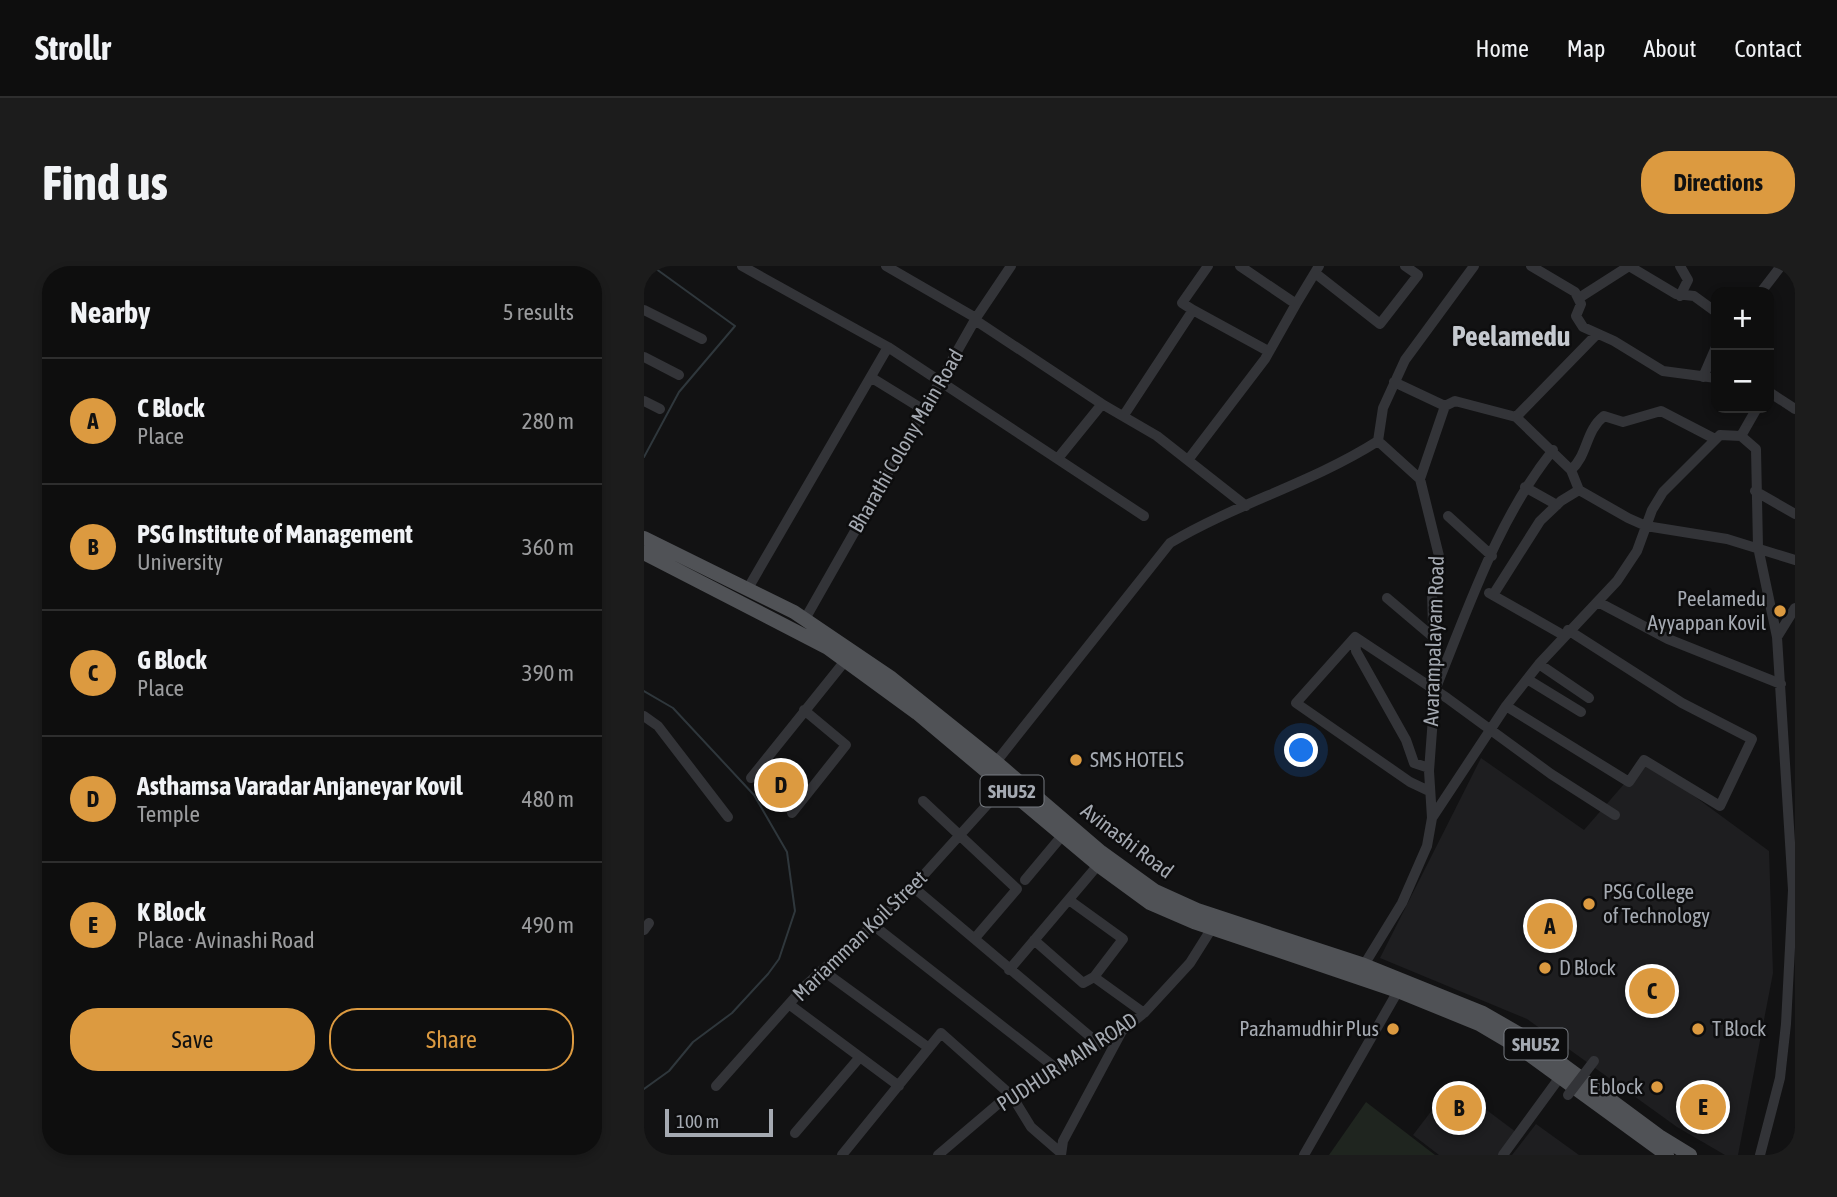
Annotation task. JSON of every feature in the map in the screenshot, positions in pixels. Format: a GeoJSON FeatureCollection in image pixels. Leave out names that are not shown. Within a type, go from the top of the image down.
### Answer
{"type":"FeatureCollection","features":[{"type":"Feature","properties":{"kind":"main road","name":"Avinashi Road"},"geometry":{"type":"LineString","coordinates":[[644,538],[805,618],[890,677],[996,762],[1066,830]]}},
{"type":"Feature","properties":{"kind":"main road","name":"Avinashi Road"},"geometry":{"type":"LineString","coordinates":[[645,555],[798,630],[917,713],[1088,848],[1210,923],[1364,965],[1483,1013],[1528,1039],[1659,1136],[1690,1155]]}},
{"type":"Feature","properties":{"kind":"main road","name":"Avinashi Road"},"geometry":{"type":"LineString","coordinates":[[1088,848],[1098,865],[1150,903],[1398,991]]}},
{"type":"Feature","properties":{"kind":"main road","name":"SHU52"},"geometry":{"type":"LineString","coordinates":[[1398,991],[1479,1024],[1523,1050],[1667,1155]]}},
{"type":"Feature","properties":{"kind":"street"},"geometry":{"type":"LineString","coordinates":[[742,266],[888,347],[1059,457],[1144,516]]}},
{"type":"Feature","properties":{"kind":"street"},"geometry":{"type":"LineString","coordinates":[[886,266],[975,319],[1102,404],[1124,415],[1247,506]]}},
{"type":"Feature","properties":{"kind":"street"},"geometry":{"type":"LineString","coordinates":[[1208,266],[1182,303],[1268,351]]}},
{"type":"Feature","properties":{"kind":"street"},"geometry":{"type":"LineString","coordinates":[[1240,266],[1296,304]]}},
{"type":"Feature","properties":{"kind":"street"},"geometry":{"type":"LineString","coordinates":[[1188,460],[1268,351],[1317,269],[1380,324],[1418,275],[1405,266]]}},
{"type":"Feature","properties":{"kind":"street"},"geometry":{"type":"LineString","coordinates":[[1378,441],[1383,408],[1394,382],[1420,335],[1459,291],[1474,266]]}},
{"type":"Feature","properties":{"kind":"street"},"geometry":{"type":"LineString","coordinates":[[1531,266],[1574,292],[1581,304],[1577,320],[1597,334],[1663,371],[1711,378]]}},
{"type":"Feature","properties":{"kind":"street"},"geometry":{"type":"LineString","coordinates":[[1578,298],[1629,266],[1680,296],[1694,296],[1711,308]]}},
{"type":"Feature","properties":{"kind":"street"},"geometry":{"type":"LineString","coordinates":[[1680,266],[1688,280]]}},
{"type":"Feature","properties":{"kind":"street"},"geometry":{"type":"LineString","coordinates":[[1680,296],[1695,266]]}},
{"type":"Feature","properties":{"kind":"street"},"geometry":{"type":"LineString","coordinates":[[1765,287],[1781,266]]}},
{"type":"Feature","properties":{"kind":"street","name":"Bharathi Colony Main Road"},"geometry":{"type":"LineString","coordinates":[[805,618],[975,319],[1009,267]]}},
{"type":"Feature","properties":{"kind":"street"},"geometry":{"type":"LineString","coordinates":[[1124,415],[1193,310]]}},
{"type":"Feature","properties":{"kind":"street"},"geometry":{"type":"LineString","coordinates":[[644,311],[702,339]]}},
{"type":"Feature","properties":{"kind":"street"},"geometry":{"type":"LineString","coordinates":[[1516,416],[1597,334]]}},
{"type":"Feature","properties":{"kind":"street"},"geometry":{"type":"LineString","coordinates":[[747,590],[888,347]]}},
{"type":"Feature","properties":{"kind":"street"},"geometry":{"type":"LineString","coordinates":[[1703,377],[1715,350]]}},
{"type":"Feature","properties":{"kind":"street"},"geometry":{"type":"LineString","coordinates":[[644,357],[679,374]]}},
{"type":"Feature","properties":{"kind":"street"},"geometry":{"type":"LineString","coordinates":[[872,378],[924,410]]}},
{"type":"Feature","properties":{"kind":"street"},"geometry":{"type":"LineString","coordinates":[[1394,382],[1445,406]]}},
{"type":"Feature","properties":{"kind":"street"},"geometry":{"type":"LineString","coordinates":[[1774,395],[1795,409]]}},
{"type":"Feature","properties":{"kind":"street"},"geometry":{"type":"LineString","coordinates":[[644,401],[660,409]]}},
{"type":"Feature","properties":{"kind":"street"},"geometry":{"type":"LineString","coordinates":[[1378,441],[1420,479],[1445,406],[1455,401],[1516,416],[1553,450],[1571,470],[1580,490],[1596,502],[1646,526],[1758,547],[1795,560]]}},
{"type":"Feature","properties":{"kind":"street"},"geometry":{"type":"LineString","coordinates":[[1059,457],[1102,404]]}},
{"type":"Feature","properties":{"kind":"street"},"geometry":{"type":"LineString","coordinates":[[1571,470],[1581,459],[1588,434],[1604,416],[1623,422],[1661,411],[1715,439]]}},
{"type":"Feature","properties":{"kind":"street"},"geometry":{"type":"LineString","coordinates":[[1741,436],[1754,413]]}},
{"type":"Feature","properties":{"kind":"street"},"geometry":{"type":"LineString","coordinates":[[1432,818],[1506,706],[1539,664],[1626,568],[1637,551],[1663,492],[1715,439],[1726,433],[1741,436],[1756,449],[1758,547],[1777,637],[1794,891],[1780,1078],[1760,1155]]}},
{"type":"Feature","properties":{"kind":"street"},"geometry":{"type":"LineString","coordinates":[[996,762],[1170,543],[1196,528],[1302,483],[1378,441]]}},
{"type":"Feature","properties":{"kind":"street"},"geometry":{"type":"LineString","coordinates":[[1435,691],[1478,586],[1525,487],[1553,450]]}},
{"type":"Feature","properties":{"kind":"street","name":"Avarampalayam Road"},"geometry":{"type":"LineString","coordinates":[[1364,965],[1402,903],[1427,846],[1432,818],[1429,768],[1435,691],[1432,593],[1440,560],[1420,479]]}},
{"type":"Feature","properties":{"kind":"street"},"geometry":{"type":"LineString","coordinates":[[1525,487],[1557,505]]}},
{"type":"Feature","properties":{"kind":"street"},"geometry":{"type":"LineString","coordinates":[[1493,595],[1540,521],[1557,505],[1580,490]]}},
{"type":"Feature","properties":{"kind":"street"},"geometry":{"type":"LineString","coordinates":[[1755,491],[1795,514]]}},
{"type":"Feature","properties":{"kind":"street"},"geometry":{"type":"LineString","coordinates":[[1448,516],[1494,552],[1518,557]]}},
{"type":"Feature","properties":{"kind":"street"},"geometry":{"type":"LineString","coordinates":[[1478,586],[1566,633],[1682,703],[1752,739],[1720,806],[1644,760],[1629,782],[1506,706]]}},
{"type":"Feature","properties":{"kind":"street"},"geometry":{"type":"LineString","coordinates":[[1387,598],[1433,637]]}},
{"type":"Feature","properties":{"kind":"street"},"geometry":{"type":"LineString","coordinates":[[1598,602],[1668,639],[1781,684]]}},
{"type":"Feature","properties":{"kind":"street"},"geometry":{"type":"LineString","coordinates":[[1777,637],[1791,624],[1795,608]]}},
{"type":"Feature","properties":{"kind":"street"},"geometry":{"type":"LineString","coordinates":[[1355,637],[1615,815]]}},
{"type":"Feature","properties":{"kind":"street"},"geometry":{"type":"LineString","coordinates":[[1355,637],[1356,652],[1406,740],[1413,763],[1429,768]]}},
{"type":"Feature","properties":{"kind":"street"},"geometry":{"type":"LineString","coordinates":[[1355,637],[1296,703],[1410,782],[1429,791]]}},
{"type":"Feature","properties":{"kind":"street"},"geometry":{"type":"LineString","coordinates":[[751,778],[845,661]]}},
{"type":"Feature","properties":{"kind":"street"},"geometry":{"type":"LineString","coordinates":[[1539,664],[1589,698]]}},
{"type":"Feature","properties":{"kind":"street"},"geometry":{"type":"LineString","coordinates":[[1527,679],[1581,712]]}},
{"type":"Feature","properties":{"kind":"street"},"geometry":{"type":"LineString","coordinates":[[792,813],[846,745],[804,710]]}},
{"type":"Feature","properties":{"kind":"street"},"geometry":{"type":"LineString","coordinates":[[644,716],[658,726],[728,817]]}},
{"type":"Feature","properties":{"kind":"street","name":"Mariamman Koil Street"},"geometry":{"type":"LineString","coordinates":[[716,1086],[822,970],[913,887],[1005,785]]}},
{"type":"Feature","properties":{"kind":"street"},"geometry":{"type":"LineString","coordinates":[[923,801],[1017,889],[975,938]]}},
{"type":"Feature","properties":{"kind":"street"},"geometry":{"type":"LineString","coordinates":[[1025,880],[1066,830]]}},
{"type":"Feature","properties":{"kind":"street"},"geometry":{"type":"LineString","coordinates":[[1009,970],[1098,865]]}},
{"type":"Feature","properties":{"kind":"street"},"geometry":{"type":"LineString","coordinates":[[913,887],[1100,1044]]}},
{"type":"Feature","properties":{"kind":"street"},"geometry":{"type":"LineString","coordinates":[[1034,940],[1083,983],[1094,977],[1123,939],[1069,900]]}},
{"type":"Feature","properties":{"kind":"street","name":"PUDHUR MAIN ROAD"},"geometry":{"type":"LineString","coordinates":[[938,1155],[1013,1096],[1122,1031],[1144,1013],[1189,963],[1210,923]]}},
{"type":"Feature","properties":{"kind":"street"},"geometry":{"type":"LineString","coordinates":[[873,925],[1057,1069]]}},
{"type":"Feature","properties":{"kind":"street"},"geometry":{"type":"LineString","coordinates":[[822,970],[929,1048]]}},
{"type":"Feature","properties":{"kind":"street"},"geometry":{"type":"LineString","coordinates":[[1094,977],[1144,1013]]}},
{"type":"Feature","properties":{"kind":"street"},"geometry":{"type":"LineString","coordinates":[[1304,1155],[1398,991]]}},
{"type":"Feature","properties":{"kind":"street"},"geometry":{"type":"LineString","coordinates":[[790,1005],[899,1086]]}},
{"type":"Feature","properties":{"kind":"street"},"geometry":{"type":"LineString","coordinates":[[1061,1154],[1063,1142],[1122,1031]]}},
{"type":"Feature","properties":{"kind":"street"},"geometry":{"type":"LineString","coordinates":[[842,1155],[941,1033],[1013,1096],[1031,1127],[1061,1154]]}},
{"type":"Feature","properties":{"kind":"street"},"geometry":{"type":"LineString","coordinates":[[795,1133],[860,1057]]}},
{"type":"Feature","properties":{"kind":"street"},"geometry":{"type":"LineString","coordinates":[[1568,1095],[1594,1061]]}},
{"type":"Feature","properties":{"kind":"street"},"geometry":{"type":"LineString","coordinates":[[1503,1155],[1560,1077]]}},
{"type":"Feature","properties":{"kind":"shaded area","name":"PSG College of Technology"},"geometry":{"type":"Polygon","coordinates":[[[1481,758],[1584,830],[1645,760],[1769,851],[1773,973],[1738,1155],[1725,1155],[1677,1127],[1527,1019],[1380,958],[1481,758]]]}},
{"type":"Feature","properties":{"kind":"shaded area"},"geometry":{"type":"Polygon","coordinates":[[[1452,1084],[1516,1132],[1498,1155],[1439,1155],[1413,1135],[1452,1084]]]}},
{"type":"Feature","properties":{"kind":"shaded area"},"geometry":{"type":"Polygon","coordinates":[[[1366,1102],[1435,1155],[1329,1155],[1366,1102]]]}},
{"type":"Feature","properties":{"kind":"shaded area"},"geometry":{"type":"Polygon","coordinates":[[[1536,1124],[1579,1155],[1512,1155],[1536,1124]]]}},
{"type":"Feature","properties":{"kind":"waterway"},"geometry":{"type":"LineString","coordinates":[[644,457],[679,392],[735,326],[652,266]]}},
{"type":"Feature","properties":{"kind":"waterway"},"geometry":{"type":"LineString","coordinates":[[644,691],[673,708],[754,795],[787,852],[795,911],[779,959],[768,974],[732,1013],[693,1042],[669,1071],[644,1089]]}},
{"type":"Feature","properties":{"kind":"place","name":"Peelamedu Ayyappan Kovil"},"geometry":{"type":"Point","coordinates":[1780,611]}},
{"type":"Feature","properties":{"kind":"place","name":"SMS HOTELS"},"geometry":{"type":"Point","coordinates":[1076,760]}},
{"type":"Feature","properties":{"kind":"place","name":"Asthamsa Varadar Anjaneyar Kovil"},"geometry":{"type":"Point","coordinates":[781,785]}},
{"type":"Feature","properties":{"kind":"place","name":"PSG College of Technology"},"geometry":{"type":"Point","coordinates":[1589,904]}},
{"type":"Feature","properties":{"kind":"place","name":"C Block"},"geometry":{"type":"Point","coordinates":[1550,926]}},
{"type":"Feature","properties":{"kind":"place","name":"D Block"},"geometry":{"type":"Point","coordinates":[1545,968]}},
{"type":"Feature","properties":{"kind":"place","name":"G Block"},"geometry":{"type":"Point","coordinates":[1652,991]}},
{"type":"Feature","properties":{"kind":"place","name":"Pazhamudhir Plus"},"geometry":{"type":"Point","coordinates":[1393,1029]}},
{"type":"Feature","properties":{"kind":"place","name":"T Block"},"geometry":{"type":"Point","coordinates":[1698,1029]}},
{"type":"Feature","properties":{"kind":"place","name":"E block"},"geometry":{"type":"Point","coordinates":[1657,1087]}},
{"type":"Feature","properties":{"kind":"place","name":"K Block"},"geometry":{"type":"Point","coordinates":[1703,1107]}},
{"type":"Feature","properties":{"kind":"place","name":"PSG Institute of Management"},"geometry":{"type":"Point","coordinates":[1459,1108]}},
{"type":"Feature","properties":{"kind":"district","name":"Peelamedu"},"geometry":{"type":"Point","coordinates":[1511,336]}}]}
